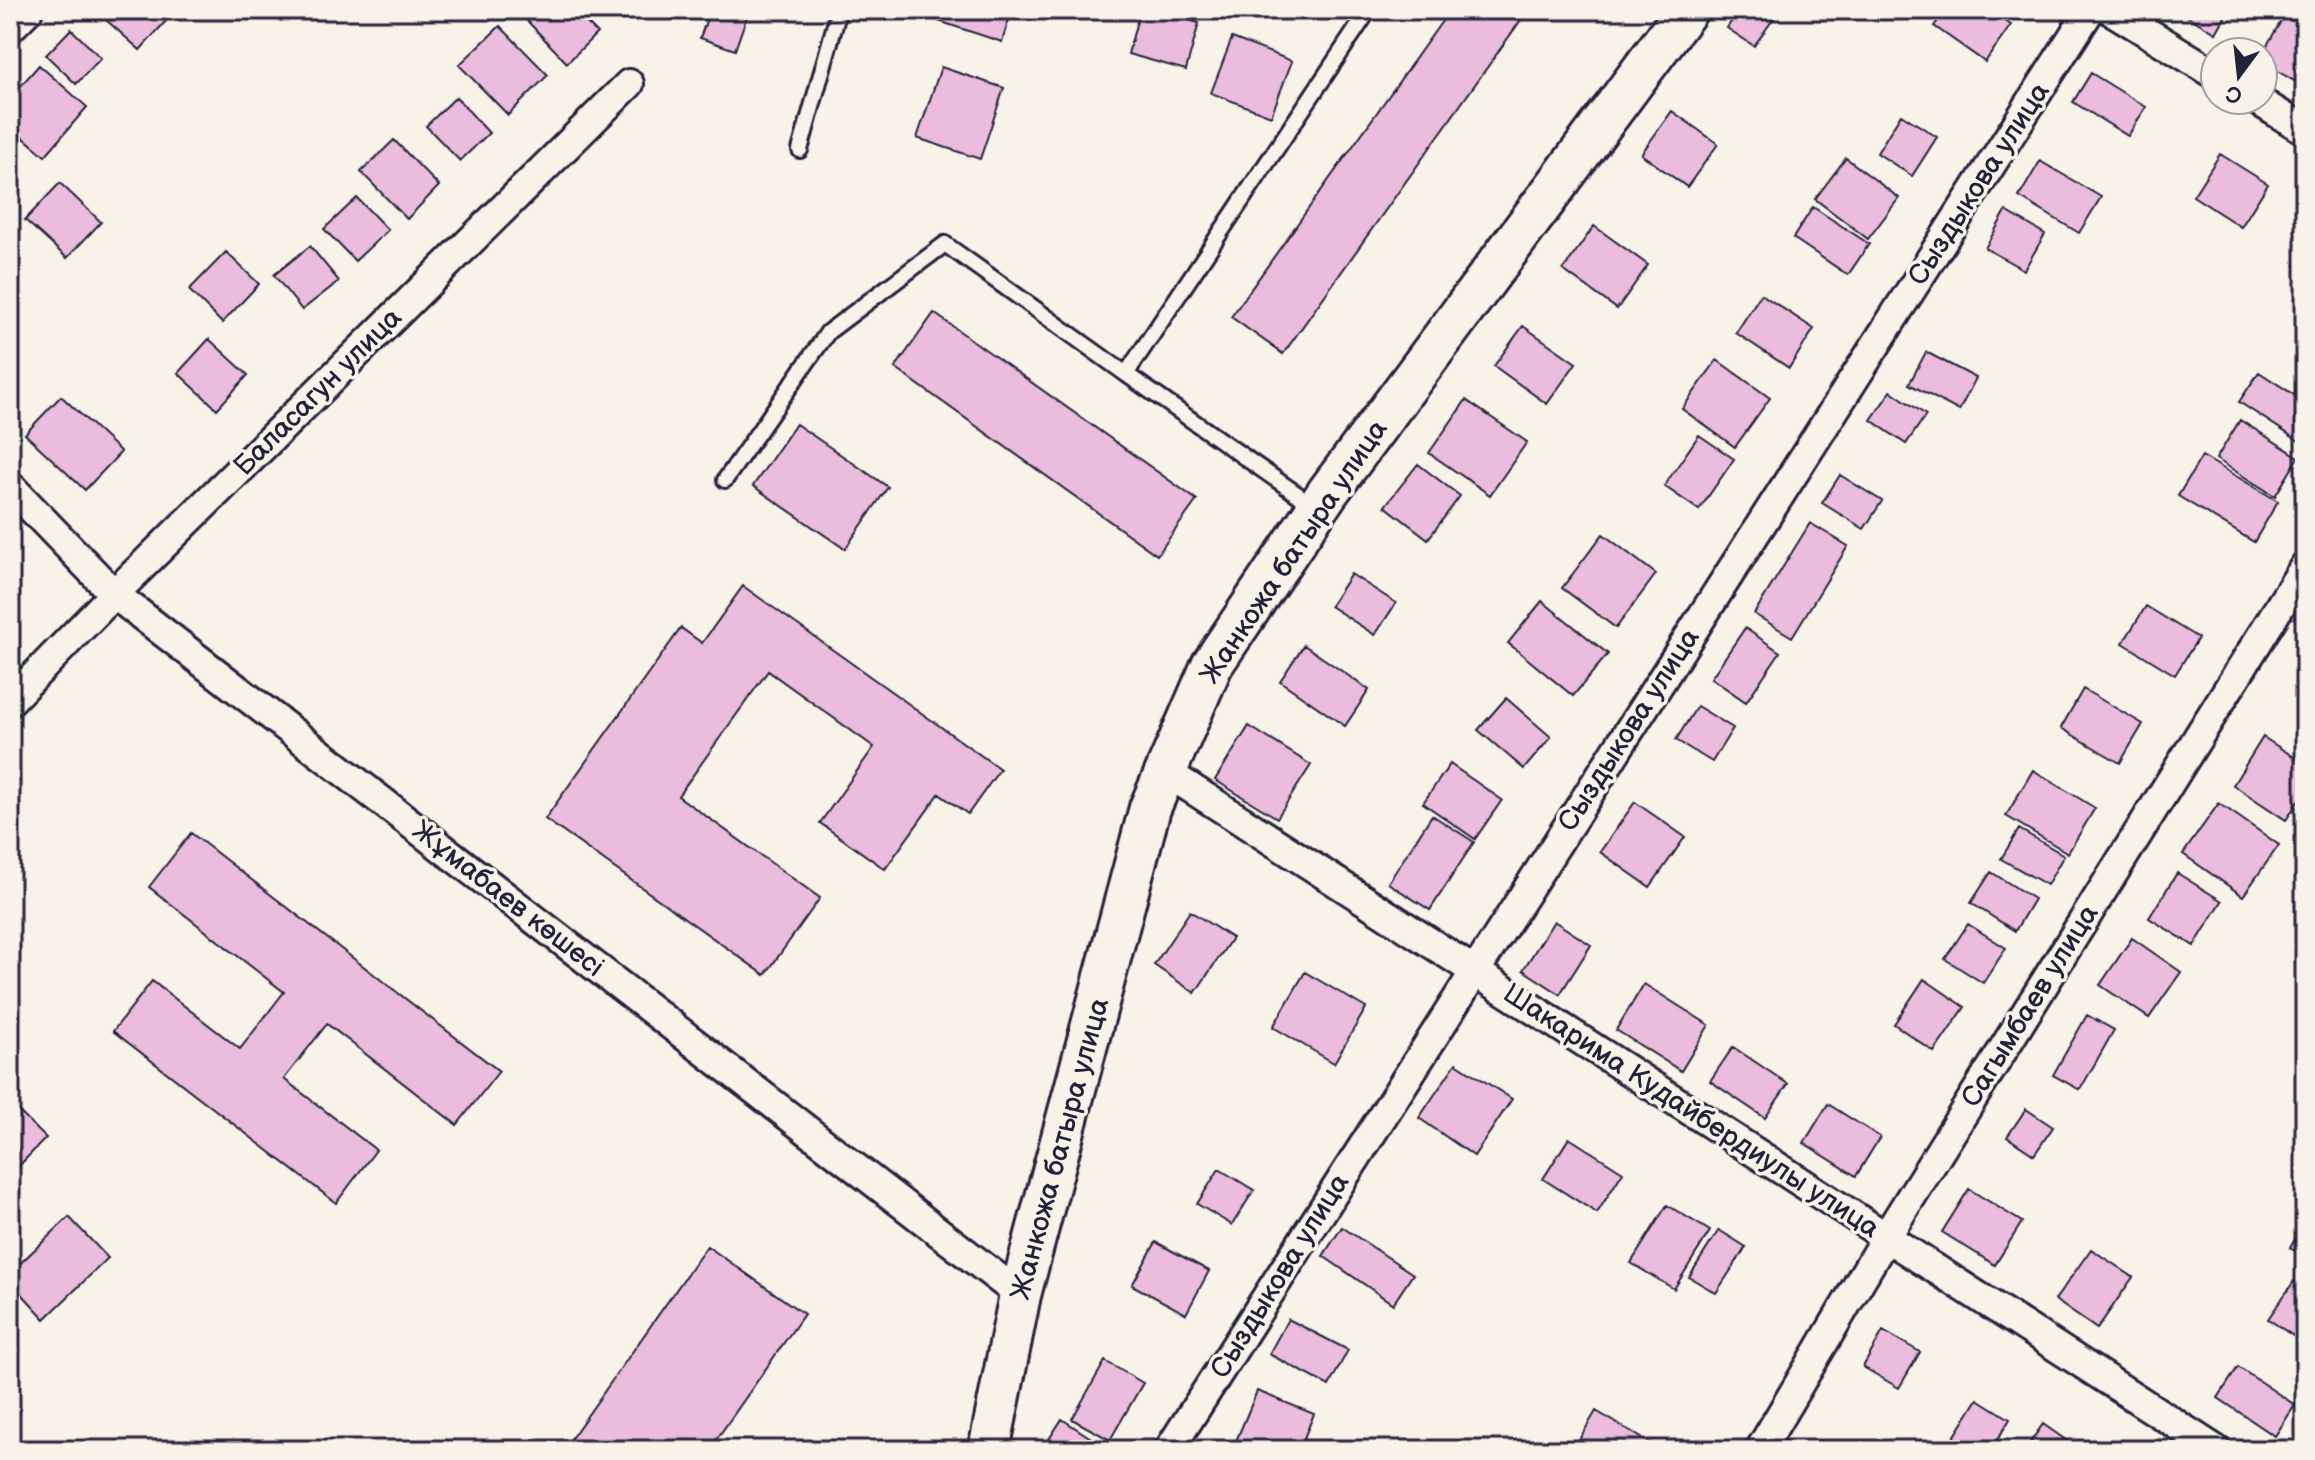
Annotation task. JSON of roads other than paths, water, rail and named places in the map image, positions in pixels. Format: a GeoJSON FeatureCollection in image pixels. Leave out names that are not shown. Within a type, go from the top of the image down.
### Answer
{"type":"FeatureCollection","features":[{"type":"Feature","properties":{"kind":"street"},"geometry":{"type":"LineString","coordinates":[[10,28],[28,10]]}},
{"type":"Feature","properties":{"kind":"street","name":"Жанкожа батыра улица"},"geometry":{"type":"LineString","coordinates":[[989,1450],[1020,1295],[1150,808],[1212,665],[1317,508],[1687,10]]}},
{"type":"Feature","properties":{"kind":"street","name":"Сыздыкова улица"},"geometry":{"type":"LineString","coordinates":[[1169,1450],[2090,10]]}},
{"type":"Feature","properties":{"kind":"street"},"geometry":{"type":"LineString","coordinates":[[2111,10],[2199,64]]}},
{"type":"Feature","properties":{"kind":"street","name":"Баласагун улица"},"geometry":{"type":"LineString","coordinates":[[10,701],[629,84]]}},
{"type":"Feature","properties":{"kind":"street"},"geometry":{"type":"LineString","coordinates":[[2279,114],[2305,130]]}},
{"type":"Feature","properties":{"kind":"street","name":"Жұмабаев көшесі"},"geometry":{"type":"LineString","coordinates":[[10,486],[114,594],[1020,1295]]}},
{"type":"Feature","properties":{"kind":"street","name":"Сагымбаев улица"},"geometry":{"type":"LineString","coordinates":[[1760,1450],[1886,1237],[2305,566]]}},
{"type":"Feature","properties":{"kind":"street","name":"Шакарима Кудайбердиулы улица"},"geometry":{"type":"LineString","coordinates":[[1166,772],[2216,1450]]}},
{"type":"Feature","properties":{"kind":"lane"},"geometry":{"type":"LineString","coordinates":[[800,150],[839,10]]}},
{"type":"Feature","properties":{"kind":"lane"},"geometry":{"type":"LineString","coordinates":[[1126,374],[1369,10]]}},
{"type":"Feature","properties":{"kind":"lane"},"geometry":{"type":"LineString","coordinates":[[725,480],[828,332],[945,244],[1317,508]]}}]}
